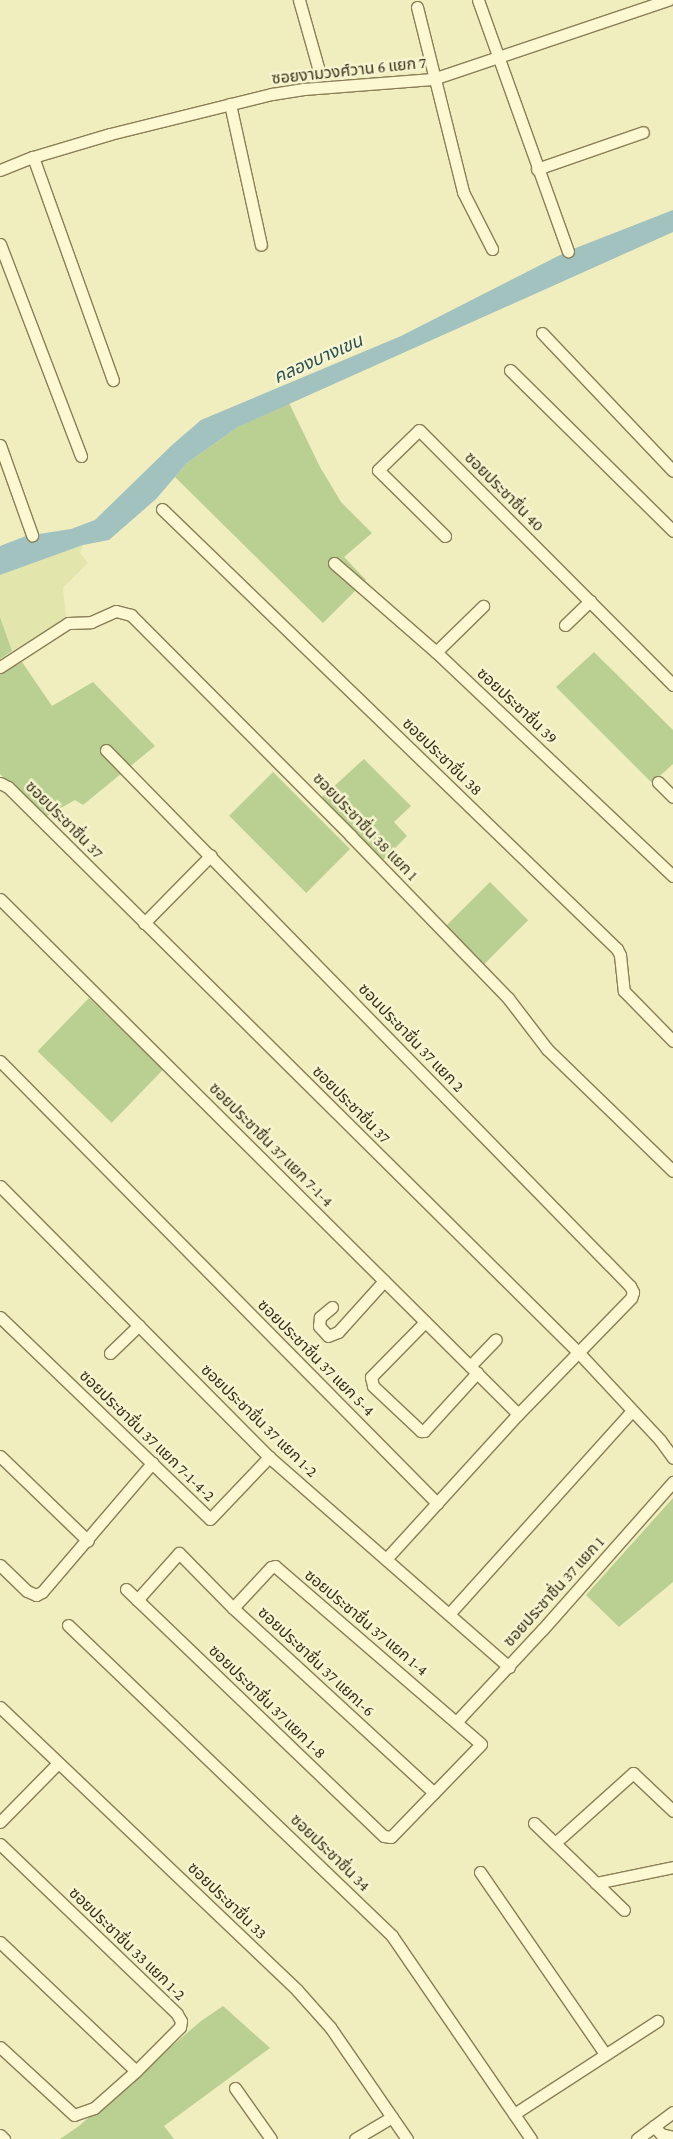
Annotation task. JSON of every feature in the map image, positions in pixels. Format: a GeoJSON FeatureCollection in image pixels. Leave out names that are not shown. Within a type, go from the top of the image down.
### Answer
{"type":"FeatureCollection","features":[{"type":"Feature","properties":{"kind":"street"},"geometry":{"type":"LineString","coordinates":[[299,0],[318,67]]}},
{"type":"Feature","properties":{"kind":"street"},"geometry":{"type":"LineString","coordinates":[[478,0],[568,251]]}},
{"type":"Feature","properties":{"kind":"street","name":"ซอยงามวงศ์วาน 6 แยก 7"},"geometry":{"type":"LineString","coordinates":[[0,170],[33,157],[110,134],[230,104],[304,89],[433,79],[499,59],[668,0]]}},
{"type":"Feature","properties":{"kind":"street"},"geometry":{"type":"LineString","coordinates":[[417,7],[433,79],[463,192],[492,249]]}},
{"type":"Feature","properties":{"kind":"street"},"geometry":{"type":"LineString","coordinates":[[230,104],[261,244]]}},
{"type":"Feature","properties":{"kind":"street"},"geometry":{"type":"LineString","coordinates":[[538,169],[644,132]]}},
{"type":"Feature","properties":{"kind":"street"},"geometry":{"type":"LineString","coordinates":[[33,157],[113,380]]}},
{"type":"Feature","properties":{"kind":"street"},"geometry":{"type":"LineString","coordinates":[[0,244],[81,456]]}},
{"type":"Feature","properties":{"kind":"street"},"geometry":{"type":"LineString","coordinates":[[542,334],[673,471]]}},
{"type":"Feature","properties":{"kind":"street"},"geometry":{"type":"LineString","coordinates":[[510,370],[673,531]]}},
{"type":"Feature","properties":{"kind":"street","name":"ซอยประชาชื่น 40"},"geometry":{"type":"LineString","coordinates":[[445,536],[378,470],[419,430],[673,685]]}},
{"type":"Feature","properties":{"kind":"street"},"geometry":{"type":"LineString","coordinates":[[0,445],[32,535]]}},
{"type":"Feature","properties":{"kind":"street","name":"ซอยประชาชื่น 38"},"geometry":{"type":"LineString","coordinates":[[162,509],[617,950],[620,955],[624,991],[673,1042]]}},
{"type":"Feature","properties":{"kind":"street","name":"ซอยประชาชื่น 39"},"geometry":{"type":"LineString","coordinates":[[334,563],[436,652],[673,876]]}},
{"type":"Feature","properties":{"kind":"street"},"geometry":{"type":"LineString","coordinates":[[565,625],[590,601]]}},
{"type":"Feature","properties":{"kind":"street"},"geometry":{"type":"LineString","coordinates":[[436,652],[483,606]]}},
{"type":"Feature","properties":{"kind":"street","name":"ซอยประชาชื่น 38 แยก 1"},"geometry":{"type":"LineString","coordinates":[[0,667],[68,623],[91,622],[116,611],[131,615],[344,829],[508,998],[547,1049],[673,1171]]}},
{"type":"Feature","properties":{"kind":"street","name":"ซอนประชาชื่น 37 แยก 2"},"geometry":{"type":"LineString","coordinates":[[106,750],[211,855],[630,1286],[633,1292],[631,1298],[518,1414],[386,1559]]}},
{"type":"Feature","properties":{"kind":"street"},"geometry":{"type":"LineString","coordinates":[[658,782],[673,797]]}},
{"type":"Feature","properties":{"kind":"street","name":"ซอยประชาชื่น 37"},"geometry":{"type":"LineString","coordinates":[[0,783],[8,787],[578,1352],[673,1458]]}},
{"type":"Feature","properties":{"kind":"street"},"geometry":{"type":"LineString","coordinates":[[144,923],[211,855]]}},
{"type":"Feature","properties":{"kind":"street","name":"ซอยประชาชื่น 37 แยก 7-1-4"},"geometry":{"type":"LineString","coordinates":[[0,900],[518,1414]]}},
{"type":"Feature","properties":{"kind":"street","name":"ซอยประชาชื่น 37 แยก 5-4"},"geometry":{"type":"LineString","coordinates":[[0,1061],[437,1503]]}},
{"type":"Feature","properties":{"kind":"street","name":"ซอยประชาชื่น 37 แยก 1-2"},"geometry":{"type":"LineString","coordinates":[[0,1186],[269,1457],[509,1667]]}},
{"type":"Feature","properties":{"kind":"street"},"geometry":{"type":"LineString","coordinates":[[332,1307],[320,1317],[319,1326],[328,1336],[338,1332],[384,1281]]}},
{"type":"Feature","properties":{"kind":"street","name":"ซอยประชาชื่น 37 แยก 7-1-4-2"},"geometry":{"type":"LineString","coordinates":[[0,1317],[210,1519],[269,1457]]}},
{"type":"Feature","properties":{"kind":"street"},"geometry":{"type":"LineString","coordinates":[[425,1322],[372,1377],[373,1386],[421,1431],[424,1430],[474,1370],[496,1339]]}},
{"type":"Feature","properties":{"kind":"street"},"geometry":{"type":"LineString","coordinates":[[110,1353],[139,1325]]}},
{"type":"Feature","properties":{"kind":"street"},"geometry":{"type":"LineString","coordinates":[[449,1614],[632,1411]]}},
{"type":"Feature","properties":{"kind":"street"},"geometry":{"type":"LineString","coordinates":[[0,1456],[88,1541]]}},
{"type":"Feature","properties":{"kind":"street"},"geometry":{"type":"LineString","coordinates":[[0,1565],[27,1591],[36,1595],[42,1592],[88,1541],[152,1463]]}},
{"type":"Feature","properties":{"kind":"street","name":"ซอยประชาชื่น 37 แยก 1"},"geometry":{"type":"LineString","coordinates":[[457,1721],[509,1667],[673,1482]]}},
{"type":"Feature","properties":{"kind":"street","name":"ซอยประชาชื่น 37 แยก1-6"},"geometry":{"type":"LineString","coordinates":[[136,1600],[179,1554],[233,1608],[434,1793]]}},
{"type":"Feature","properties":{"kind":"street","name":"ซอยประชาชื่น 37 แยก 1-4"},"geometry":{"type":"LineString","coordinates":[[233,1608],[271,1567],[275,1566],[457,1721],[481,1744],[434,1793]]}},
{"type":"Feature","properties":{"kind":"street","name":"ซอยประชาชื่น 37 แยก 1-8"},"geometry":{"type":"LineString","coordinates":[[126,1589],[387,1837],[391,1837],[434,1793]]}},
{"type":"Feature","properties":{"kind":"street","name":"ซอยประชาชื่น 34"},"geometry":{"type":"LineString","coordinates":[[68,1625],[392,1936],[531,2139]]}},
{"type":"Feature","properties":{"kind":"street","name":"ซอยประชาชื่น 33"},"geometry":{"type":"LineString","coordinates":[[0,1707],[297,1990],[330,2027],[407,2139]]}},
{"type":"Feature","properties":{"kind":"street"},"geometry":{"type":"LineString","coordinates":[[0,1822],[58,1763]]}},
{"type":"Feature","properties":{"kind":"street"},"geometry":{"type":"LineString","coordinates":[[555,1843],[633,1773],[673,1811]]}},
{"type":"Feature","properties":{"kind":"street"},"geometry":{"type":"LineString","coordinates":[[534,1823],[624,1910]]}},
{"type":"Feature","properties":{"kind":"street","name":"ซอยประชาชื่น 33 แยก 1-2"},"geometry":{"type":"LineString","coordinates":[[0,1844],[177,2014],[181,2021],[180,2027],[136,2071]]}},
{"type":"Feature","properties":{"kind":"street"},"geometry":{"type":"LineString","coordinates":[[596,1883],[673,1867]]}},
{"type":"Feature","properties":{"kind":"street"},"geometry":{"type":"LineString","coordinates":[[480,1872],[605,2054]]}},
{"type":"Feature","properties":{"kind":"street"},"geometry":{"type":"LineString","coordinates":[[0,1942],[136,2071],[94,2108],[74,2115],[0,2047]]}},
{"type":"Feature","properties":{"kind":"street"},"geometry":{"type":"LineString","coordinates":[[514,2114],[657,2021]]}},
{"type":"Feature","properties":{"kind":"street"},"geometry":{"type":"LineString","coordinates":[[235,2088],[271,2139]]}},
{"type":"Feature","properties":{"kind":"street"},"geometry":{"type":"LineString","coordinates":[[637,2139],[673,2112]]}},
{"type":"Feature","properties":{"kind":"street"},"geometry":{"type":"LineString","coordinates":[[355,2139],[392,2117]]}},
{"type":"Feature","properties":{"kind":"street"},"geometry":{"type":"LineString","coordinates":[[654,2126],[667,2137]]}},
{"type":"Feature","properties":{"kind":"street"},"geometry":{"type":"LineString","coordinates":[[0,2135],[4,2139]]}},
{"type":"Feature","properties":{"kind":"green space"},"geometry":{"type":"Polygon","coordinates":[[[289,403],[320,467],[341,502],[372,533],[344,557],[366,580],[323,623],[175,477],[187,463],[238,427],[289,403]]]}},
{"type":"Feature","properties":{"kind":"green space"},"geometry":{"type":"Polygon","coordinates":[[[83,545],[80,553],[88,563],[63,588],[66,619],[12,651],[0,617],[0,575],[83,545]]]}},
{"type":"Feature","properties":{"kind":"green space"},"geometry":{"type":"Polygon","coordinates":[[[0,617],[12,651],[0,659],[0,617]]]}},
{"type":"Feature","properties":{"kind":"green space"},"geometry":{"type":"Polygon","coordinates":[[[594,652],[673,730],[673,764],[652,783],[556,687],[594,652]]]}},
{"type":"Feature","properties":{"kind":"green space"},"geometry":{"type":"Polygon","coordinates":[[[22,662],[52,706],[93,682],[155,746],[83,805],[75,800],[45,817],[0,774],[0,674],[22,662]]]}},
{"type":"Feature","properties":{"kind":"green space"},"geometry":{"type":"Polygon","coordinates":[[[364,759],[411,806],[394,822],[407,836],[382,861],[320,799],[364,759]]]}},
{"type":"Feature","properties":{"kind":"green space"},"geometry":{"type":"Polygon","coordinates":[[[273,772],[350,849],[306,893],[229,816],[273,772]]]}},
{"type":"Feature","properties":{"kind":"green space"},"geometry":{"type":"Polygon","coordinates":[[[490,882],[528,920],[484,965],[445,927],[490,882]]]}},
{"type":"Feature","properties":{"kind":"green space"},"geometry":{"type":"Polygon","coordinates":[[[89,998],[163,1070],[112,1123],[38,1051],[89,998]]]}},
{"type":"Feature","properties":{"kind":"green space"},"geometry":{"type":"Polygon","coordinates":[[[673,1498],[673,1582],[619,1627],[586,1595],[673,1498]]]}},
{"type":"Feature","properties":{"kind":"green space"},"geometry":{"type":"Polygon","coordinates":[[[223,2006],[270,2048],[164,2126],[174,2139],[60,2139],[79,2126],[201,2021],[223,2006]]]}},
{"type":"Feature","properties":{"kind":"water"},"geometry":{"type":"Polygon","coordinates":[[[673,210],[673,232],[238,427],[187,463],[156,499],[109,540],[83,545],[0,575],[0,546],[26,536],[71,529],[95,520],[171,446],[201,420],[401,336],[568,251],[673,210]]]}},
{"type":"Feature","properties":{"kind":"water label","name":"คลองบางเขน"},"geometry":{"type":"Point","coordinates":[318,359]}}]}
